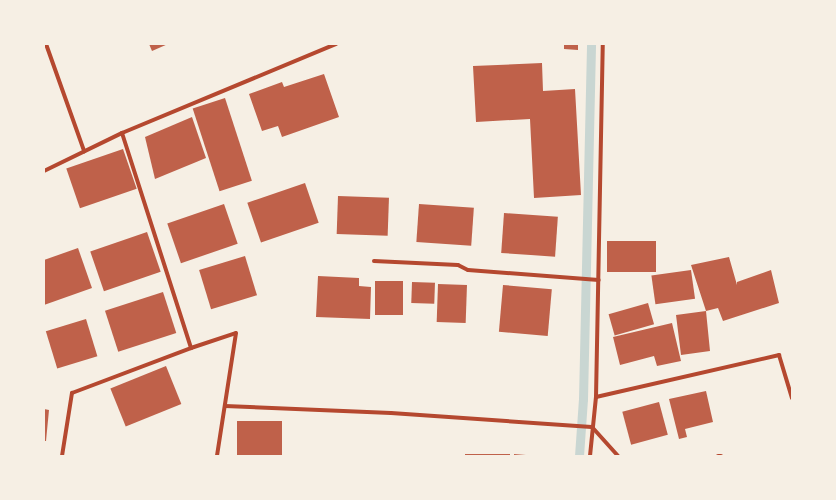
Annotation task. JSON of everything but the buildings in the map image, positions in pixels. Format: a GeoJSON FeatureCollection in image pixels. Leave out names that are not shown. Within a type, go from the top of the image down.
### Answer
{"type":"FeatureCollection","features":[{"type":"Feature","properties":{"kind":"street"},"geometry":{"type":"LineString","coordinates":[[46,44],[84,151]]}},
{"type":"Feature","properties":{"kind":"street"},"geometry":{"type":"LineString","coordinates":[[44,171],[122,133],[336,44]]}},
{"type":"Feature","properties":{"kind":"street"},"geometry":{"type":"LineString","coordinates":[[590,456],[590,427],[596,396],[603,44]]}},
{"type":"Feature","properties":{"kind":"street"},"geometry":{"type":"LineString","coordinates":[[122,133],[191,348]]}},
{"type":"Feature","properties":{"kind":"street"},"geometry":{"type":"LineString","coordinates":[[374,261],[458,265],[468,270],[599,280]]}},
{"type":"Feature","properties":{"kind":"street"},"geometry":{"type":"LineString","coordinates":[[62,456],[72,393],[191,348],[236,333],[217,456]]}},
{"type":"Feature","properties":{"kind":"street"},"geometry":{"type":"LineString","coordinates":[[596,396],[779,355],[792,398]]}},
{"type":"Feature","properties":{"kind":"street"},"geometry":{"type":"LineString","coordinates":[[225,406],[391,414],[590,427],[618,456]]}},
{"type":"Feature","properties":{"kind":"waterway"},"geometry":{"type":"LineString","coordinates":[[579,456],[583,399],[591,44]]}}]}
